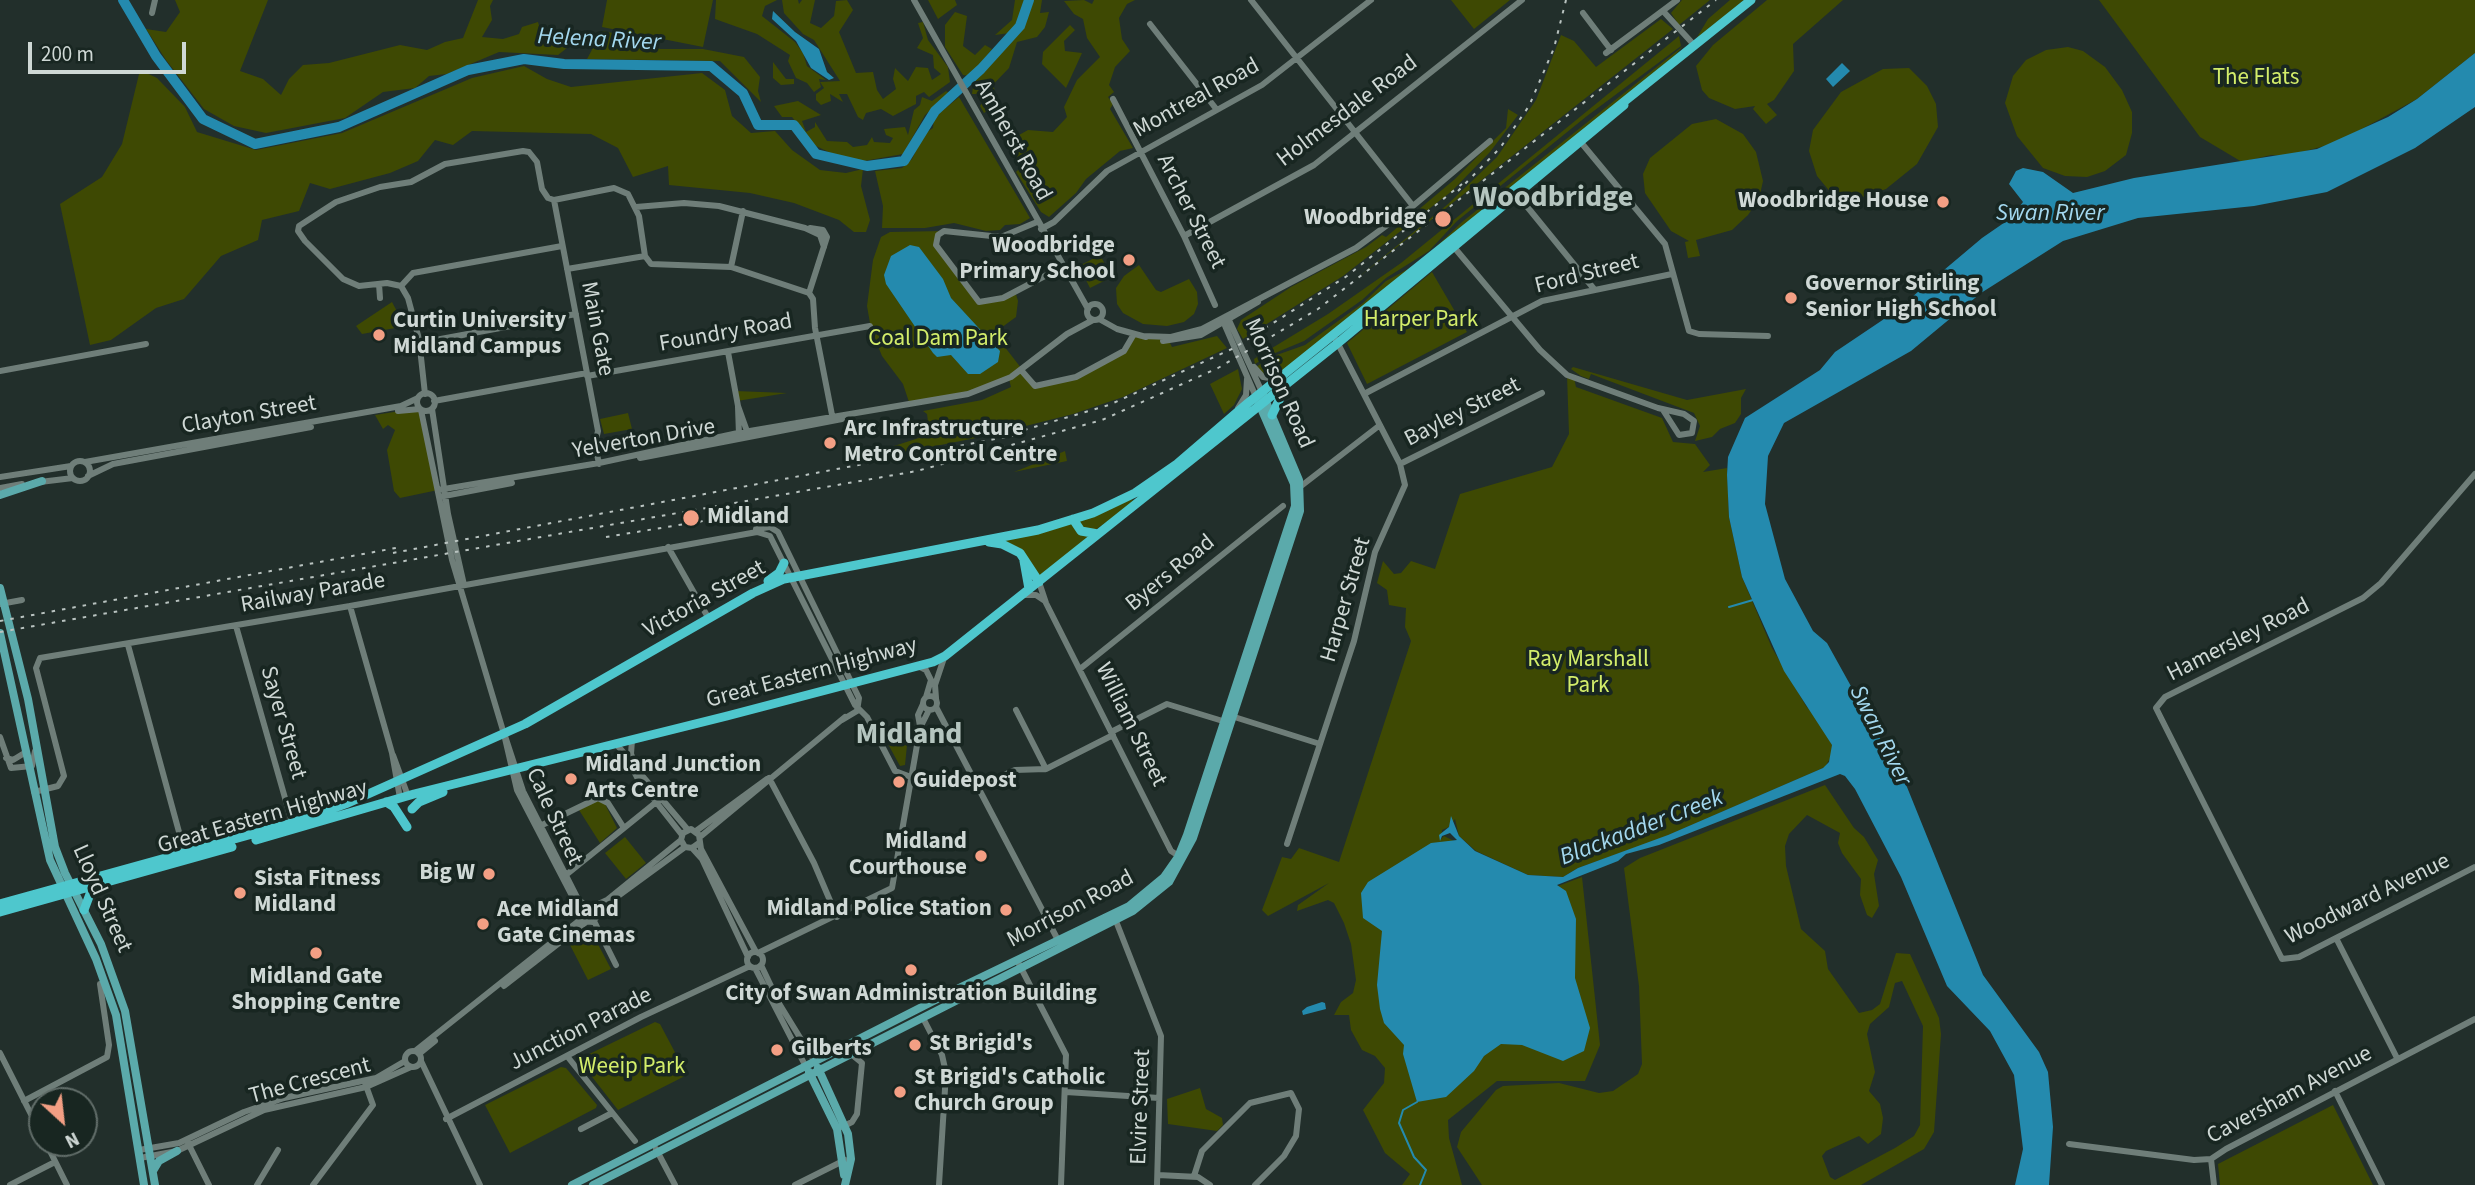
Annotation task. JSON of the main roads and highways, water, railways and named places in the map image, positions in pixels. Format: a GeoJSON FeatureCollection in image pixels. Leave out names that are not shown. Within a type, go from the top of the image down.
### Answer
{"type":"FeatureCollection","features":[{"type":"Feature","properties":{"kind":"highway","name":"Great Eastern Highway"},"geometry":{"type":"LineString","coordinates":[[1261,399],[1290,381],[1336,339],[1579,141],[1613,109],[1628,101],[1751,0]]}},
{"type":"Feature","properties":{"kind":"highway","name":"Great Eastern Highway"},"geometry":{"type":"LineString","coordinates":[[0,912],[62,890],[185,854],[918,666],[945,656],[1100,534],[1261,399],[1279,379],[1336,339]]}},
{"type":"Feature","properties":{"kind":"highway"},"geometry":{"type":"LineString","coordinates":[[1272,415],[1277,400],[1290,381]]}},
{"type":"Feature","properties":{"kind":"highway","name":"Victoria Street"},"geometry":{"type":"LineString","coordinates":[[293,826],[504,734],[753,593],[794,576],[1038,530],[1111,505],[1156,480],[1230,418],[1261,399]]}},
{"type":"Feature","properties":{"kind":"highway"},"geometry":{"type":"LineString","coordinates":[[1073,519],[1077,527],[1087,534],[1100,534]]}},
{"type":"Feature","properties":{"kind":"highway"},"geometry":{"type":"LineString","coordinates":[[966,543],[993,542],[1020,553],[1029,589]]}},
{"type":"Feature","properties":{"kind":"highway","name":"William Street"},"geometry":{"type":"LineString","coordinates":[[1020,553],[1039,582]]}},
{"type":"Feature","properties":{"kind":"highway"},"geometry":{"type":"LineString","coordinates":[[753,593],[779,573],[784,563]]}},
{"type":"Feature","properties":{"kind":"highway"},"geometry":{"type":"LineString","coordinates":[[412,810],[419,802],[452,785]]}},
{"type":"Feature","properties":{"kind":"highway"},"geometry":{"type":"LineString","coordinates":[[386,802],[394,807],[407,827]]}},
{"type":"Feature","properties":{"kind":"highway","name":"Great Eastern Highway"},"geometry":{"type":"LineString","coordinates":[[72,887],[103,883],[293,826]]}},
{"type":"Feature","properties":{"kind":"highway"},"geometry":{"type":"LineString","coordinates":[[84,910],[90,894],[103,883]]}},
{"type":"Feature","properties":{"kind":"highway","name":"Great Eastern Highway"},"geometry":{"type":"LineString","coordinates":[[0,904],[62,890]]}},
{"type":"Feature","properties":{"kind":"main road","name":"Morrison Road"},"geometry":{"type":"LineString","coordinates":[[572,1185],[656,1148],[1115,917],[1148,893],[1181,858],[1228,719],[1298,490],[1272,415],[1261,399]]}},
{"type":"Feature","properties":{"kind":"main road","name":"Morrison Road"},"geometry":{"type":"LineString","coordinates":[[1261,399],[1298,490]]}},
{"type":"Feature","properties":{"kind":"main road"},"geometry":{"type":"LineString","coordinates":[[0,495],[42,481]]}},
{"type":"Feature","properties":{"kind":"main road","name":"Lloyd Street"},"geometry":{"type":"LineString","coordinates":[[0,589],[36,743],[55,847],[104,952],[125,1011],[155,1185]]}},
{"type":"Feature","properties":{"kind":"main road","name":"Lloyd Street"},"geometry":{"type":"LineString","coordinates":[[0,633],[34,792],[62,890],[96,959],[116,1015],[144,1185]]}},
{"type":"Feature","properties":{"kind":"main road","name":"Morrison Road"},"geometry":{"type":"LineString","coordinates":[[813,1068],[851,1054],[923,1018],[1019,964]]}},
{"type":"Feature","properties":{"kind":"main road"},"geometry":{"type":"LineString","coordinates":[[813,1068],[846,1126],[845,1185]]}},
{"type":"Feature","properties":{"kind":"main road"},"geometry":{"type":"LineString","coordinates":[[813,1068],[847,1160]]}},
{"type":"Feature","properties":{"kind":"main road","name":"Morrison Road"},"geometry":{"type":"LineString","coordinates":[[593,1185],[656,1148]]}},
{"type":"Feature","properties":{"kind":"main road"},"geometry":{"type":"LineString","coordinates":[[153,1171],[159,1161],[177,1151]]}},
{"type":"Feature","properties":{"kind":"water"},"geometry":{"type":"Polygon","coordinates":[[[773,11],[795,32],[819,49],[827,72],[834,78],[829,80],[811,68],[796,41],[772,19],[773,11]]]}},
{"type":"Feature","properties":{"kind":"water","name":"Swan River"},"geometry":{"type":"Polygon","coordinates":[[[2475,53],[2475,107],[2415,148],[2327,192],[2254,206],[2138,218],[2063,241],[1981,293],[1911,351],[1784,423],[1768,456],[1765,504],[1785,579],[1813,631],[1827,643],[1907,787],[1983,975],[2039,1052],[2048,1072],[2053,1127],[2049,1185],[2015,1185],[2023,1149],[2014,1075],[1990,1031],[1947,986],[1901,877],[1855,789],[1845,776],[1840,774],[1659,845],[1626,854],[1618,861],[1557,885],[1566,891],[1576,919],[1575,978],[1590,1028],[1584,1051],[1563,1061],[1522,1045],[1501,1044],[1484,1056],[1474,1071],[1446,1097],[1417,1102],[1403,1054],[1404,1045],[1384,1023],[1380,1009],[1377,985],[1382,931],[1363,918],[1361,893],[1368,882],[1431,843],[1457,840],[1450,833],[1442,836],[1440,841],[1439,835],[1449,827],[1451,816],[1459,836],[1475,851],[1528,875],[1563,877],[1578,868],[1668,835],[1823,768],[1829,762],[1832,745],[1784,671],[1742,577],[1729,517],[1727,475],[1728,457],[1745,418],[1820,370],[1835,352],[1893,313],[1982,238],[2011,218],[2023,202],[2009,184],[2016,171],[2023,168],[2043,172],[2073,193],[2134,178],[2317,149],[2388,117],[2417,99],[2475,53]]]}},
{"type":"Feature","properties":{"kind":"water"},"geometry":{"type":"Polygon","coordinates":[[[1842,63],[1850,71],[1833,87],[1826,79],[1842,63]]]}},
{"type":"Feature","properties":{"kind":"water"},"geometry":{"type":"Polygon","coordinates":[[[910,245],[919,247],[943,279],[951,298],[1000,351],[998,362],[980,374],[968,374],[951,355],[937,357],[886,284],[884,275],[891,256],[910,245]]]}},
{"type":"Feature","properties":{"kind":"water"},"geometry":{"type":"Polygon","coordinates":[[[1325,1003],[1326,1009],[1303,1015],[1302,1011],[1307,1007],[1325,1003]]]}},
{"type":"Feature","properties":{"kind":"waterway","name":"Helena River"},"geometry":{"type":"LineString","coordinates":[[123,0],[156,56],[203,119],[255,144],[339,127],[468,70],[524,59],[564,64],[711,66],[743,93],[758,125],[794,125],[816,154],[867,166],[904,161],[935,111],[981,69],[1020,26],[1029,0]]}},
{"type":"Feature","properties":{"kind":"waterway"},"geometry":{"type":"LineString","coordinates":[[1729,607],[1753,600]]}},
{"type":"Feature","properties":{"kind":"waterway","name":"Blackadder Creek"},"geometry":{"type":"LineString","coordinates":[[1417,1102],[1403,1110],[1399,1123],[1414,1157],[1426,1170],[1420,1185]]}},
{"type":"Feature","properties":{"kind":"railway"},"geometry":{"type":"LineString","coordinates":[[1458,191],[1500,148],[1529,106],[1554,48],[1566,0]]}},
{"type":"Feature","properties":{"kind":"railway"},"geometry":{"type":"LineString","coordinates":[[0,632],[917,471],[1102,420],[1218,368],[1318,309],[1716,0]]}},
{"type":"Feature","properties":{"kind":"railway"},"geometry":{"type":"LineString","coordinates":[[1014,433],[1109,405],[1234,348],[1347,276],[1462,184]]}},
{"type":"Feature","properties":{"kind":"railway"},"geometry":{"type":"LineString","coordinates":[[393,553],[1022,434]]}},
{"type":"Feature","properties":{"kind":"railway"},"geometry":{"type":"LineString","coordinates":[[606,537],[734,516]]}},
{"type":"Feature","properties":{"kind":"railway"},"geometry":{"type":"LineString","coordinates":[[0,621],[401,547]]}},
{"type":"Feature","properties":{"kind":"place","name":"Woodbridge House"},"geometry":{"type":"Point","coordinates":[1943,202]}},
{"type":"Feature","properties":{"kind":"place","name":"Woodbridge"},"geometry":{"type":"Point","coordinates":[1443,219]}},
{"type":"Feature","properties":{"kind":"place","name":"Woodbridge Primary School"},"geometry":{"type":"Point","coordinates":[1129,260]}},
{"type":"Feature","properties":{"kind":"place","name":"Governor Stirling Senior High School"},"geometry":{"type":"Point","coordinates":[1791,298]}},
{"type":"Feature","properties":{"kind":"place","name":"Curtin University Midland Campus"},"geometry":{"type":"Point","coordinates":[379,335]}},
{"type":"Feature","properties":{"kind":"place","name":"Arc Infrastructure Metro Control Centre"},"geometry":{"type":"Point","coordinates":[830,443]}},
{"type":"Feature","properties":{"kind":"place","name":"Midland"},"geometry":{"type":"Point","coordinates":[691,518]}},
{"type":"Feature","properties":{"kind":"place","name":"Midland Junction Arts Centre"},"geometry":{"type":"Point","coordinates":[571,779]}},
{"type":"Feature","properties":{"kind":"place","name":"Guidepost"},"geometry":{"type":"Point","coordinates":[899,782]}},
{"type":"Feature","properties":{"kind":"place","name":"Midland Courthouse"},"geometry":{"type":"Point","coordinates":[981,856]}},
{"type":"Feature","properties":{"kind":"place","name":"Big W"},"geometry":{"type":"Point","coordinates":[489,874]}},
{"type":"Feature","properties":{"kind":"place","name":"Sista Fitness Midland"},"geometry":{"type":"Point","coordinates":[240,893]}},
{"type":"Feature","properties":{"kind":"place","name":"Midland Police Station"},"geometry":{"type":"Point","coordinates":[1006,910]}},
{"type":"Feature","properties":{"kind":"place","name":"Ace Midland Gate Cinemas"},"geometry":{"type":"Point","coordinates":[483,924]}},
{"type":"Feature","properties":{"kind":"place","name":"Midland Gate Shopping Centre"},"geometry":{"type":"Point","coordinates":[316,953]}},
{"type":"Feature","properties":{"kind":"place","name":"City of Swan Administration Building"},"geometry":{"type":"Point","coordinates":[911,970]}},
{"type":"Feature","properties":{"kind":"place","name":"St Brigid's"},"geometry":{"type":"Point","coordinates":[915,1045]}},
{"type":"Feature","properties":{"kind":"place","name":"Gilberts"},"geometry":{"type":"Point","coordinates":[777,1050]}},
{"type":"Feature","properties":{"kind":"place","name":"St Brigid's Catholic Church Group"},"geometry":{"type":"Point","coordinates":[900,1092]}},
{"type":"Feature","properties":{"kind":"district","name":"Woodbridge"},"geometry":{"type":"Point","coordinates":[1553,199]}},
{"type":"Feature","properties":{"kind":"district","name":"Midland"},"geometry":{"type":"Point","coordinates":[909,736]}},
{"type":"Feature","properties":{"kind":"park label","name":"The Flats"},"geometry":{"type":"Point","coordinates":[2256,79]}},
{"type":"Feature","properties":{"kind":"park label","name":"Harper Park"},"geometry":{"type":"Point","coordinates":[1421,321]}},
{"type":"Feature","properties":{"kind":"park label","name":"Coal Dam Park"},"geometry":{"type":"Point","coordinates":[938,340]}},
{"type":"Feature","properties":{"kind":"park label","name":"Ray Marshall Park"},"geometry":{"type":"Point","coordinates":[1588,674]}},
{"type":"Feature","properties":{"kind":"park label","name":"Weeip Park"},"geometry":{"type":"Point","coordinates":[632,1068]}}]}
